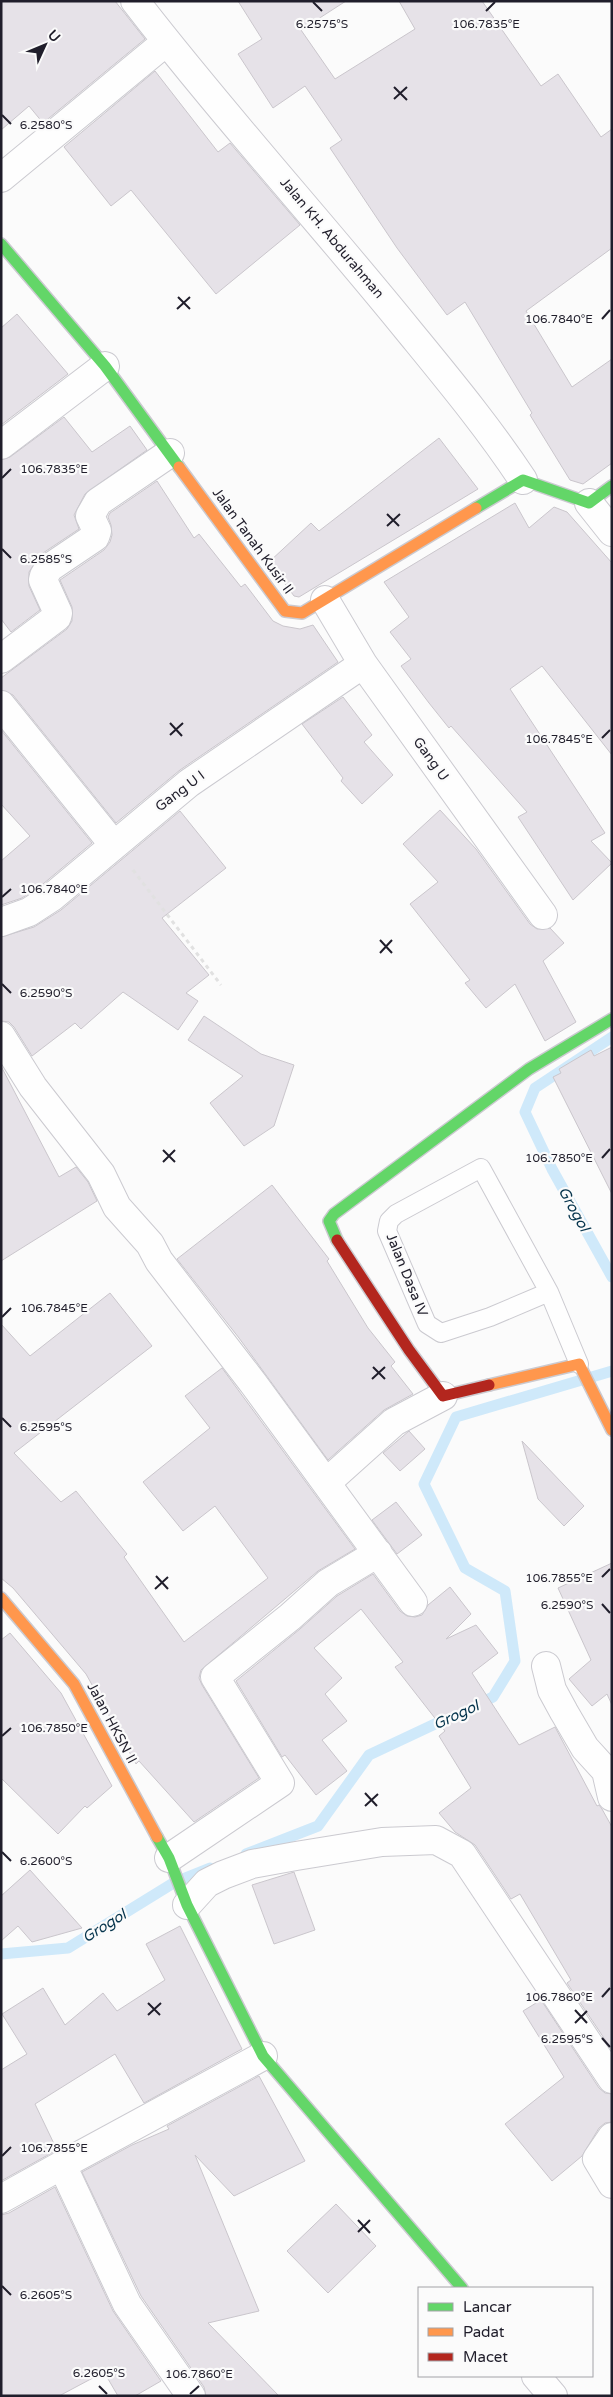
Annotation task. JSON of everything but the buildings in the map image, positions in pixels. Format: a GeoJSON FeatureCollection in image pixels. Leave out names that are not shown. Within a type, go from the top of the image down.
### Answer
{"type":"FeatureCollection","features":[{"type":"Feature","properties":{"kind":"street","name":"Jalan KH. Abdurahman"},"geometry":{"type":"LineString","coordinates":[[135,1],[166,42],[339,245],[492,433],[523,480]]}},
{"type":"Feature","properties":{"kind":"street"},"geometry":{"type":"LineString","coordinates":[[1,178],[166,42]]}},
{"type":"Feature","properties":{"kind":"street","name":"Jalan Tanah Kusir II"},"geometry":{"type":"LineString","coordinates":[[1,244],[105,366],[285,611],[302,614],[523,480]]}},
{"type":"Feature","properties":{"kind":"street"},"geometry":{"type":"LineString","coordinates":[[1,445],[105,366]]}},
{"type":"Feature","properties":{"kind":"street"},"geometry":{"type":"LineString","coordinates":[[1,660],[57,617],[58,612],[43,580],[44,576],[49,568],[95,537],[97,531],[90,516],[93,508],[98,502],[170,453]]}},
{"type":"Feature","properties":{"kind":"street"},"geometry":{"type":"LineString","coordinates":[[523,480],[589,503],[612,532]]}},
{"type":"Feature","properties":{"kind":"street"},"geometry":{"type":"LineString","coordinates":[[589,503],[612,486]]}},
{"type":"Feature","properties":{"kind":"street","name":"Gang U"},"geometry":{"type":"LineString","coordinates":[[325,600],[363,664],[543,915]]}},
{"type":"Feature","properties":{"kind":"street","name":"Gang U I"},"geometry":{"type":"LineString","coordinates":[[1,922],[29,912],[52,898],[113,844],[189,783],[363,664]]}},
{"type":"Feature","properties":{"kind":"street"},"geometry":{"type":"LineString","coordinates":[[1,705],[113,844]]}},
{"type":"Feature","properties":{"kind":"street"},"geometry":{"type":"LineString","coordinates":[[443,1396],[409,1350],[334,1235],[329,1221],[334,1214],[401,1162],[529,1068],[612,1020]]}},
{"type":"Feature","properties":{"kind":"street"},"geometry":{"type":"LineString","coordinates":[[1,1036],[33,1087],[101,1174],[117,1207],[150,1244],[159,1261],[254,1383],[413,1602]]}},
{"type":"Feature","properties":{"kind":"street"},"geometry":{"type":"LineString","coordinates":[[326,1483],[394,1422],[443,1396],[580,1366]]}},
{"type":"Feature","properties":{"kind":"street","name":"Jalan Dasa IV"},"geometry":{"type":"LineString","coordinates":[[580,1366],[612,1430]]}},
{"type":"Feature","properties":{"kind":"street"},"geometry":{"type":"LineString","coordinates":[[171,1863],[280,1783],[215,1677],[290,1617],[328,1583],[378,1553]]}},
{"type":"Feature","properties":{"kind":"street","name":"Jalan HKSN II"},"geometry":{"type":"LineString","coordinates":[[1,1598],[74,1684],[171,1863],[185,1899],[263,2056],[461,2287]]}},
{"type":"Feature","properties":{"kind":"street"},"geometry":{"type":"LineString","coordinates":[[546,1666],[552,1690],[564,1712],[585,1748],[606,1771],[612,1797]]}},
{"type":"Feature","properties":{"kind":"street"},"geometry":{"type":"LineString","coordinates":[[185,1899],[207,1883],[252,1864],[382,1842],[436,1840],[462,1854],[612,2079]]}},
{"type":"Feature","properties":{"kind":"street"},"geometry":{"type":"LineString","coordinates":[[1,2199],[263,2056]]}},
{"type":"Feature","properties":{"kind":"street"},"geometry":{"type":"LineString","coordinates":[[612,2137],[597,2159],[612,2184]]}},
{"type":"Feature","properties":{"kind":"street"},"geometry":{"type":"LineString","coordinates":[[62,2165],[127,2304],[191,2396]]}},
{"type":"Feature","properties":{"kind":"street"},"geometry":{"type":"LineString","coordinates":[[537,2377],[553,2396]]}},
{"type":"Feature","properties":{"kind":"lane","name":"Jalan Dasa IV"},"geometry":{"type":"LineString","coordinates":[[549,1292],[490,1317],[441,1333],[427,1324],[387,1231],[388,1221],[396,1214],[481,1168],[549,1292],[580,1366]]}},
{"type":"Feature","properties":{"kind":"path"},"geometry":{"type":"LineString","coordinates":[[113,844],[221,985]]}},
{"type":"Feature","properties":{"kind":"waterway","name":"Grogol"},"geometry":{"type":"LineString","coordinates":[[612,1037],[535,1088],[525,1112],[552,1169],[612,1277]]}},
{"type":"Feature","properties":{"kind":"waterway","name":"Grogol"},"geometry":{"type":"LineString","coordinates":[[476,1705],[493,1697],[515,1661],[505,1591],[465,1568],[424,1484],[456,1417],[612,1371]]}},
{"type":"Feature","properties":{"kind":"waterway","name":"Grogol"},"geometry":{"type":"LineString","coordinates":[[246,1854],[318,1826],[369,1755],[452,1716]]}},
{"type":"Feature","properties":{"kind":"waterway","name":"Grogol"},"geometry":{"type":"LineString","coordinates":[[1,1954],[68,1948],[175,1882],[210,1868]]}},
{"type":"Feature","properties":{"kind":"traffic: fast"},"geometry":{"type":"LineString","coordinates":[[1,244],[105,366],[179,467]]}},
{"type":"Feature","properties":{"kind":"traffic: fast"},"geometry":{"type":"LineString","coordinates":[[476,508],[523,480],[589,503],[612,486]]}},
{"type":"Feature","properties":{"kind":"traffic: fast"},"geometry":{"type":"LineString","coordinates":[[337,1240],[329,1221],[334,1214],[529,1069],[612,1019]]}},
{"type":"Feature","properties":{"kind":"traffic: fast"},"geometry":{"type":"LineString","coordinates":[[157,1837],[169,1858],[187,1905],[263,2056],[461,2287]]}},
{"type":"Feature","properties":{"kind":"traffic: slow"},"geometry":{"type":"LineString","coordinates":[[179,467],[285,611],[302,613],[476,508]]}},
{"type":"Feature","properties":{"kind":"traffic: slow"},"geometry":{"type":"LineString","coordinates":[[489,1385],[579,1364],[612,1430]]}},
{"type":"Feature","properties":{"kind":"traffic: slow"},"geometry":{"type":"LineString","coordinates":[[1,1598],[74,1684],[157,1837]]}},
{"type":"Feature","properties":{"kind":"traffic: jam"},"geometry":{"type":"LineString","coordinates":[[337,1240],[409,1350],[443,1396],[489,1385]]}}]}
